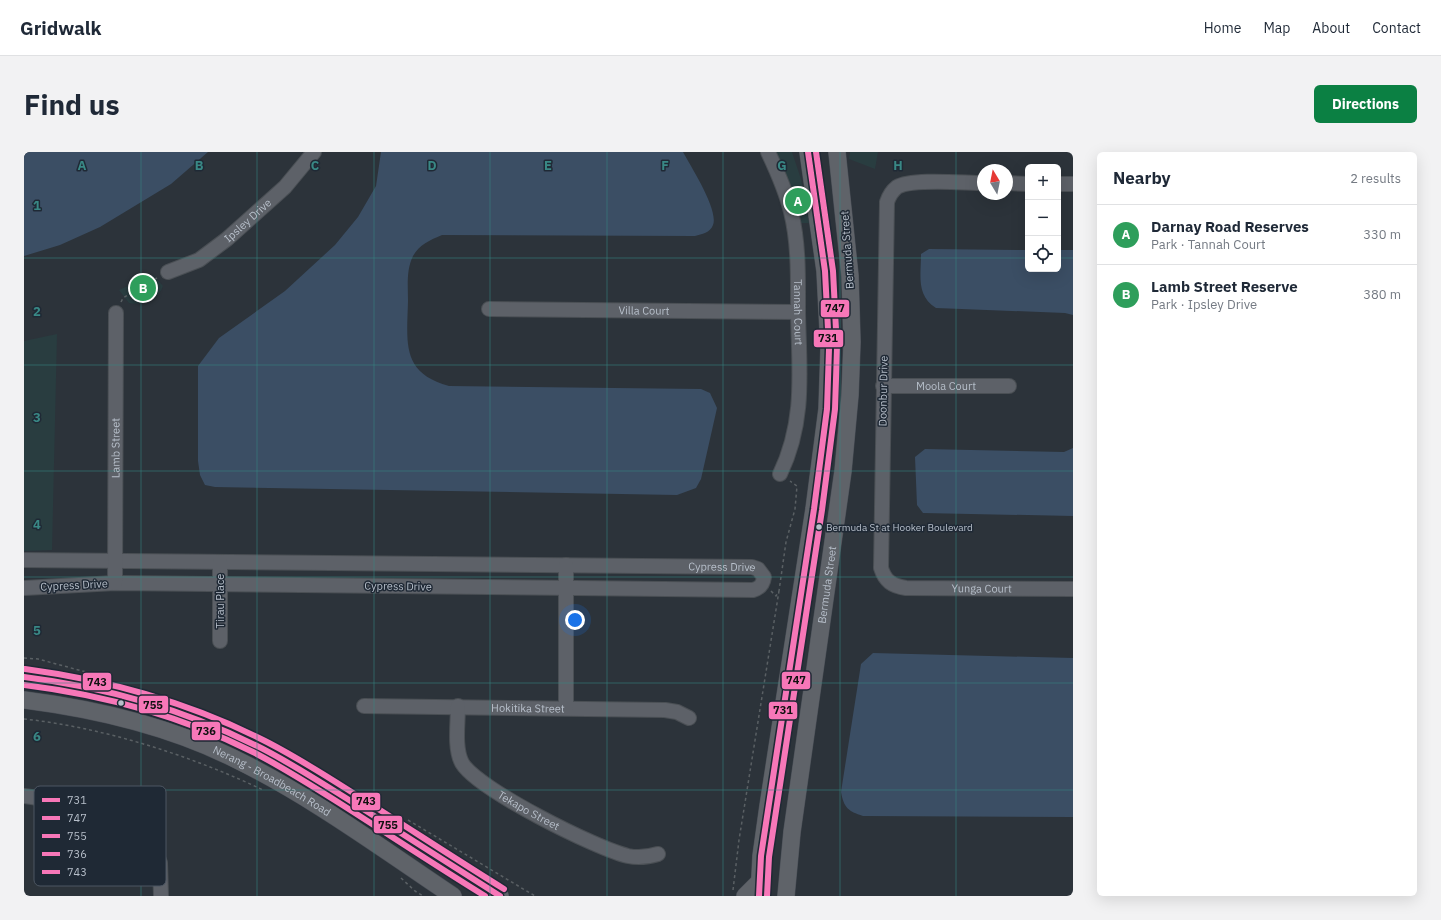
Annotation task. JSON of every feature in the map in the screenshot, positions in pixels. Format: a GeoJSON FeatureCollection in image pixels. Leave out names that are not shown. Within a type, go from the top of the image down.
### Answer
{"type":"FeatureCollection","features":[{"type":"Feature","properties":{"kind":"main road"},"geometry":{"type":"LineString","coordinates":[[800,152],[812,176]]}},
{"type":"Feature","properties":{"kind":"main road","name":"Bermuda Street"},"geometry":{"type":"LineString","coordinates":[[759,889],[767,812],[814,509],[827,409],[829,349],[824,249],[808,152]]}},
{"type":"Feature","properties":{"kind":"main road","name":"Bermuda Street"},"geometry":{"type":"LineString","coordinates":[[786,896],[792,832],[843,471],[850,395],[852,342],[850,276],[837,152]]}},
{"type":"Feature","properties":{"kind":"main road","name":"Nerang - Broadbeach Road"},"geometry":{"type":"LineString","coordinates":[[24,677],[76,685],[135,699],[189,717],[239,737],[315,778],[489,891],[500,896]]}},
{"type":"Feature","properties":{"kind":"main road","name":"Nerang - Broadbeach Road"},"geometry":{"type":"LineString","coordinates":[[24,700],[77,708],[156,728],[232,758],[286,786],[453,896]]}},
{"type":"Feature","properties":{"kind":"main road"},"geometry":{"type":"LineString","coordinates":[[739,894],[759,889]]}},
{"type":"Feature","properties":{"kind":"street","name":"Ipsley Drive"},"geometry":{"type":"LineString","coordinates":[[168,272],[200,260],[227,239],[285,187],[314,152]]}},
{"type":"Feature","properties":{"kind":"street","name":"Tannah Court"},"geometry":{"type":"LineString","coordinates":[[768,152],[786,195],[791,213],[796,247],[800,400],[790,454],[780,474]]}},
{"type":"Feature","properties":{"kind":"street","name":"Doonbur Drive"},"geometry":{"type":"LineString","coordinates":[[890,584],[881,568],[885,208],[889,196],[897,187],[911,183],[977,183]]}},
{"type":"Feature","properties":{"kind":"street"},"geometry":{"type":"LineString","coordinates":[[1013,183],[1025,184]]}},
{"type":"Feature","properties":{"kind":"street"},"geometry":{"type":"LineString","coordinates":[[1061,184],[1073,184]]}},
{"type":"Feature","properties":{"kind":"street","name":"Villa Court"},"geometry":{"type":"LineString","coordinates":[[489,308],[798,312]]}},
{"type":"Feature","properties":{"kind":"street","name":"Lamb Street"},"geometry":{"type":"LineString","coordinates":[[115,583],[116,313]]}},
{"type":"Feature","properties":{"kind":"street","name":"Moola Court"},"geometry":{"type":"LineString","coordinates":[[883,386],[1010,386]]}},
{"type":"Feature","properties":{"kind":"street","name":"Cypress Drive"},"geometry":{"type":"LineString","coordinates":[[24,560],[752,567],[758,568],[764,577],[763,583],[759,588],[753,590],[115,583],[24,588]]}},
{"type":"Feature","properties":{"kind":"street","name":"Tirau Place"},"geometry":{"type":"LineString","coordinates":[[220,562],[220,641]]}},
{"type":"Feature","properties":{"kind":"street"},"geometry":{"type":"LineString","coordinates":[[566,565],[566,707]]}},
{"type":"Feature","properties":{"kind":"street","name":"Yunga Court"},"geometry":{"type":"LineString","coordinates":[[890,584],[906,588],[1073,590]]}},
{"type":"Feature","properties":{"kind":"street","name":"Hokitika Street"},"geometry":{"type":"LineString","coordinates":[[364,706],[566,707],[665,710],[678,712],[689,718]]}},
{"type":"Feature","properties":{"kind":"street","name":"Tekapo Street"},"geometry":{"type":"LineString","coordinates":[[458,706],[459,753],[467,770],[478,779],[548,821],[603,848],[629,856],[642,857],[658,854]]}},
{"type":"Feature","properties":{"kind":"street"},"geometry":{"type":"LineString","coordinates":[[24,796],[34,797]]}},
{"type":"Feature","properties":{"kind":"street"},"geometry":{"type":"LineString","coordinates":[[161,886],[161,896]]}},
{"type":"Feature","properties":{"kind":"path"},"geometry":{"type":"LineString","coordinates":[[116,313],[123,298],[168,272]]}},
{"type":"Feature","properties":{"kind":"path"},"geometry":{"type":"LineString","coordinates":[[780,474],[796,486],[795,509],[786,542],[782,577]]}},
{"type":"Feature","properties":{"kind":"path"},"geometry":{"type":"LineString","coordinates":[[739,894],[739,840],[779,591]]}},
{"type":"Feature","properties":{"kind":"path"},"geometry":{"type":"LineString","coordinates":[[24,719],[45,721],[144,745],[214,769],[269,793]]}},
{"type":"Feature","properties":{"kind":"path"},"geometry":{"type":"LineString","coordinates":[[398,876],[424,896]]}},
{"type":"Feature","properties":{"kind":"green space"},"geometry":{"type":"Polygon","coordinates":[[[773,152],[792,152],[801,179],[809,223],[799,223],[773,152]]]}},
{"type":"Feature","properties":{"kind":"green space"},"geometry":{"type":"Polygon","coordinates":[[[850,152],[878,152],[875,169],[849,159],[850,152]]]}},
{"type":"Feature","properties":{"kind":"green space"},"geometry":{"type":"Polygon","coordinates":[[[153,275],[163,286],[158,295],[145,303],[129,303],[119,290],[153,275]]]}},
{"type":"Feature","properties":{"kind":"green space"},"geometry":{"type":"Polygon","coordinates":[[[57,334],[52,550],[24,551],[24,341],[57,334]]]}},
{"type":"Feature","properties":{"kind":"water"},"geometry":{"type":"Polygon","coordinates":[[[24,152],[208,152],[171,184],[100,227],[60,245],[24,256],[24,152]]]}},
{"type":"Feature","properties":{"kind":"water"},"geometry":{"type":"Polygon","coordinates":[[[381,152],[683,152],[703,188],[712,209],[714,218],[713,225],[708,231],[695,236],[442,235],[422,246],[415,252],[411,261],[408,278],[407,330],[410,354],[415,364],[422,373],[433,380],[449,386],[701,389],[710,393],[717,408],[701,479],[696,488],[677,495],[215,487],[205,485],[200,475],[198,461],[198,366],[219,338],[285,291],[335,245],[358,217],[376,186],[381,152]]]}},
{"type":"Feature","properties":{"kind":"water"},"geometry":{"type":"Polygon","coordinates":[[[929,249],[1025,250],[1025,272],[1061,272],[1061,250],[1073,250],[1073,315],[1065,313],[936,308],[925,297],[922,291],[920,277],[921,254],[929,249]]]}},
{"type":"Feature","properties":{"kind":"water"},"geometry":{"type":"Polygon","coordinates":[[[1073,448],[1073,516],[923,513],[917,505],[915,457],[925,449],[1064,452],[1073,448]]]}},
{"type":"Feature","properties":{"kind":"water"},"geometry":{"type":"Polygon","coordinates":[[[873,653],[1073,658],[1073,817],[863,816],[850,810],[845,805],[841,792],[861,664],[873,653]]]}},
{"type":"Feature","properties":{"kind":"transit line","name":"731"},"geometry":{"type":"LineString","coordinates":[[759,896],[761,856],[814,509],[827,409],[829,349],[825,271],[808,152]]}},
{"type":"Feature","properties":{"kind":"transit line","name":"747"},"geometry":{"type":"LineString","coordinates":[[767,896],[769,857],[822,510],[835,409],[837,349],[833,271],[816,152]]}},
{"type":"Feature","properties":{"kind":"transit line","name":"743"},"geometry":{"type":"LineString","coordinates":[[25,669],[86,679],[116,686],[174,703],[231,725],[271,744],[307,764],[504,889]]}},
{"type":"Feature","properties":{"kind":"transit line","name":"755"},"geometry":{"type":"LineString","coordinates":[[24,677],[54,681],[113,693],[171,710],[227,732],[267,751],[303,771],[500,896]]}},
{"type":"Feature","properties":{"kind":"transit line","name":"736"},"geometry":{"type":"LineString","coordinates":[[24,685],[54,689],[113,701],[170,718],[226,739],[253,752],[299,778],[485,896]]}},
{"type":"Feature","properties":{"kind":"place","name":"Darnay Road Reserves"},"geometry":{"type":"Point","coordinates":[798,201]}},
{"type":"Feature","properties":{"kind":"place","name":"Lamb Street Reserve"},"geometry":{"type":"Point","coordinates":[143,288]}},
{"type":"Feature","properties":{"kind":"place","name":"Bermuda St at Hooker Boulevard"},"geometry":{"type":"Point","coordinates":[819,527]}}]}
